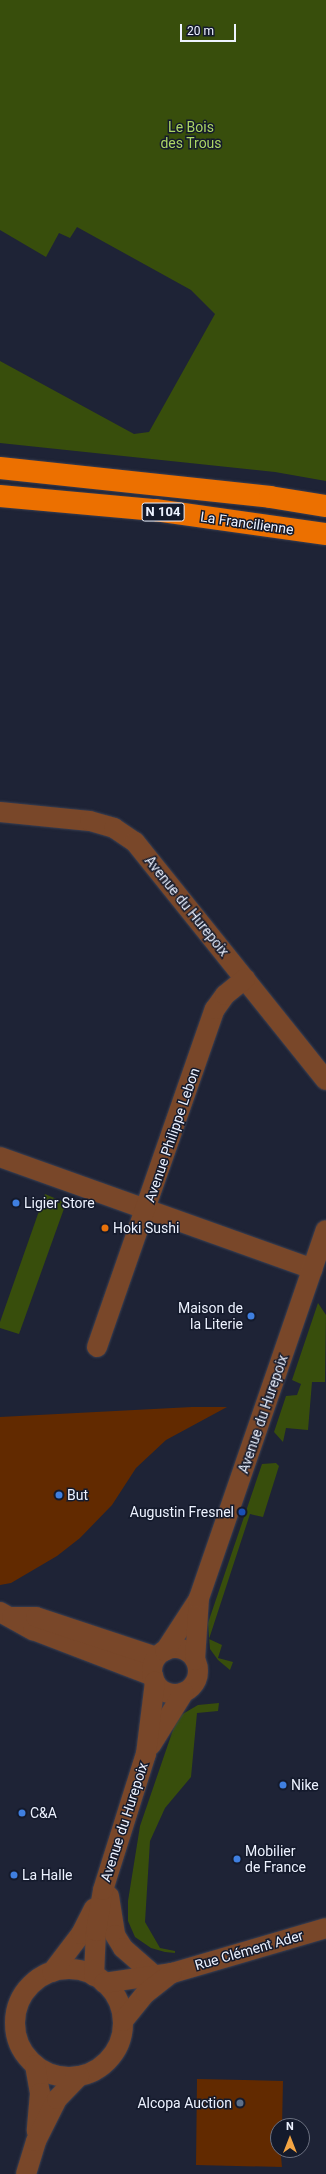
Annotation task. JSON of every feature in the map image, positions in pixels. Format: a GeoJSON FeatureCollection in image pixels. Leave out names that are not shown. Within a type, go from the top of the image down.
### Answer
{"type":"FeatureCollection","features":[{"type":"Feature","properties":{"kind":"highway","name":"La Francilienne"},"geometry":{"type":"LineString","coordinates":[[0,468],[270,497],[326,506]]}},
{"type":"Feature","properties":{"kind":"highway","name":"La Francilienne"},"geometry":{"type":"LineString","coordinates":[[0,496],[155,510],[326,534]]}},
{"type":"Feature","properties":{"kind":"street","name":"Avenue du Hurepoix"},"geometry":{"type":"LineString","coordinates":[[0,812],[90,821],[114,828],[135,842],[326,1080]]}},
{"type":"Feature","properties":{"kind":"street","name":"Avenue Philippe Lebon"},"geometry":{"type":"LineString","coordinates":[[97,1347],[216,1009],[225,995],[245,979]]}},
{"type":"Feature","properties":{"kind":"street"},"geometry":{"type":"LineString","coordinates":[[0,1157],[313,1269]]}},
{"type":"Feature","properties":{"kind":"street","name":"Avenue du Hurepoix"},"geometry":{"type":"LineString","coordinates":[[161,1654],[199,1598],[326,1230]]}},
{"type":"Feature","properties":{"kind":"street","name":"Avenue du Hurepoix"},"geometry":{"type":"LineString","coordinates":[[195,1660],[199,1598]]}},
{"type":"Feature","properties":{"kind":"street"},"geometry":{"type":"LineString","coordinates":[[6,1614],[36,1617],[161,1654],[182,1649],[195,1660],[197,1678],[184,1692],[167,1693],[154,1679],[33,1630],[6,1614]]}},
{"type":"Feature","properties":{"kind":"street"},"geometry":{"type":"LineString","coordinates":[[154,1679],[161,1654]]}},
{"type":"Feature","properties":{"kind":"street","name":"Avenue du Hurepoix"},"geometry":{"type":"LineString","coordinates":[[52,1972],[80,1934],[105,1881],[146,1754],[154,1679]]}},
{"type":"Feature","properties":{"kind":"street","name":"Avenue du Hurepoix"},"geometry":{"type":"LineString","coordinates":[[146,1754],[184,1692]]}},
{"type":"Feature","properties":{"kind":"street","name":"Avenue du Hurepoix"},"geometry":{"type":"LineString","coordinates":[[99,1979],[96,1931],[105,1881]]}},
{"type":"Feature","properties":{"kind":"street"},"geometry":{"type":"LineString","coordinates":[[105,1881],[110,1918],[115,1935],[123,1948],[163,1974]]}},
{"type":"Feature","properties":{"kind":"street","name":"Rue Clément Ader"},"geometry":{"type":"LineString","coordinates":[[99,1979],[163,1974],[326,1928]]}},
{"type":"Feature","properties":{"kind":"street"},"geometry":{"type":"LineString","coordinates":[[26,2174],[36,2141],[57,2099],[79,2076],[106,2062],[118,2043],[123,2021],[114,1993],[99,1979],[66,1969],[52,1972],[38,1978],[20,2001],[15,2022],[19,2044],[35,2065],[40,2093],[36,2141]]}},
{"type":"Feature","properties":{"kind":"street","name":"Rue Clément Ader"},"geometry":{"type":"LineString","coordinates":[[123,2021],[163,1974]]}},
{"type":"Feature","properties":{"kind":"street"},"geometry":{"type":"LineString","coordinates":[[0,2009],[20,2001]]}},
{"type":"Feature","properties":{"kind":"street"},"geometry":{"type":"LineString","coordinates":[[0,2038],[19,2044]]}},
{"type":"Feature","properties":{"kind":"street"},"geometry":{"type":"LineString","coordinates":[[35,2065],[64,2077],[79,2076]]}},
{"type":"Feature","properties":{"kind":"green space","name":"Le Bois des Trous"},"geometry":{"type":"Polygon","coordinates":[[[0,0],[326,0],[326,481],[275,472],[0,443],[0,361],[134,434],[149,432],[215,314],[191,290],[77,227],[70,238],[59,233],[46,257],[0,230],[0,0]]]}},
{"type":"Feature","properties":{"kind":"green space"},"geometry":{"type":"Polygon","coordinates":[[[45,1194],[66,1203],[19,1334],[0,1328],[0,1322],[45,1194]]]}},
{"type":"Feature","properties":{"kind":"green space"},"geometry":{"type":"Polygon","coordinates":[[[318,1303],[326,1315],[325,1382],[312,1382],[308,1430],[286,1428],[283,1442],[274,1432],[286,1396],[297,1395],[301,1384],[292,1380],[318,1303]]]}},
{"type":"Feature","properties":{"kind":"green space"},"geometry":{"type":"Polygon","coordinates":[[[276,1463],[279,1466],[263,1517],[250,1514],[209,1638],[208,1623],[262,1464],[276,1463]]]}},
{"type":"Feature","properties":{"kind":"green space"},"geometry":{"type":"Polygon","coordinates":[[[209,1639],[222,1645],[218,1658],[233,1662],[230,1670],[218,1660],[210,1649],[209,1639]]]}},
{"type":"Feature","properties":{"kind":"green space"},"geometry":{"type":"Polygon","coordinates":[[[219,1703],[218,1711],[197,1713],[191,1777],[165,1808],[150,1841],[145,1922],[160,1948],[175,1951],[175,1953],[165,1952],[151,1948],[135,1937],[128,1921],[128,1901],[140,1826],[175,1724],[181,1715],[198,1705],[219,1703]]]}},
{"type":"Feature","properties":{"kind":"building","name":"But"},"geometry":{"type":"Polygon","coordinates":[[[192,1407],[227,1407],[166,1440],[136,1468],[112,1505],[80,1538],[57,1556],[11,1583],[0,1585],[0,1417],[192,1407]]]}},
{"type":"Feature","properties":{"kind":"building","name":"Alcopa Auction"},"geometry":{"type":"Polygon","coordinates":[[[197,2079],[283,2081],[282,2118],[270,2118],[270,2158],[281,2158],[282,2167],[196,2165],[197,2079]]]}},
{"type":"Feature","properties":{"kind":"place","name":"Ligier Store"},"geometry":{"type":"Point","coordinates":[16,1203]}},
{"type":"Feature","properties":{"kind":"place","name":"Hoki Sushi"},"geometry":{"type":"Point","coordinates":[105,1228]}},
{"type":"Feature","properties":{"kind":"place","name":"Maison de la Literie"},"geometry":{"type":"Point","coordinates":[251,1316]}},
{"type":"Feature","properties":{"kind":"place","name":"But"},"geometry":{"type":"Point","coordinates":[59,1495]}},
{"type":"Feature","properties":{"kind":"place","name":"Augustin Fresnel"},"geometry":{"type":"Point","coordinates":[242,1512]}},
{"type":"Feature","properties":{"kind":"place","name":"Nike"},"geometry":{"type":"Point","coordinates":[283,1785]}},
{"type":"Feature","properties":{"kind":"place","name":"C&A"},"geometry":{"type":"Point","coordinates":[22,1813]}},
{"type":"Feature","properties":{"kind":"place","name":"Mobilier de France"},"geometry":{"type":"Point","coordinates":[237,1859]}},
{"type":"Feature","properties":{"kind":"place","name":"La Halle"},"geometry":{"type":"Point","coordinates":[14,1875]}},
{"type":"Feature","properties":{"kind":"place","name":"Alcopa Auction"},"geometry":{"type":"Point","coordinates":[240,2103]}}]}
